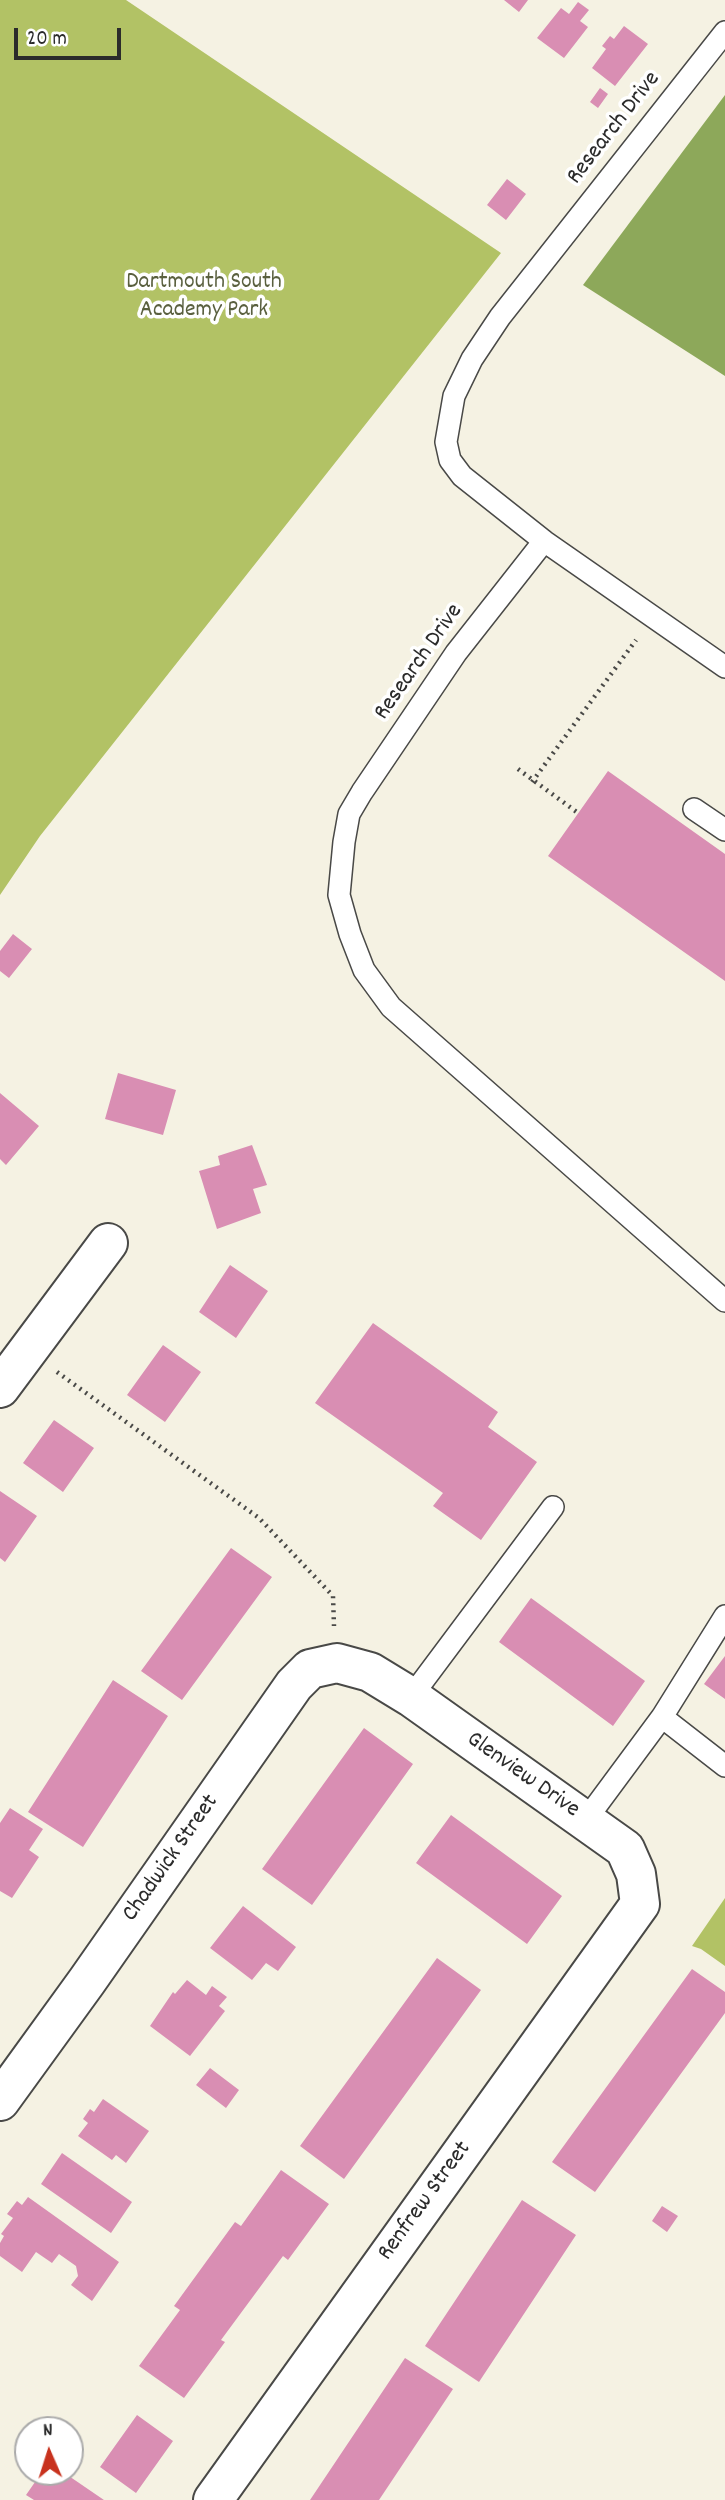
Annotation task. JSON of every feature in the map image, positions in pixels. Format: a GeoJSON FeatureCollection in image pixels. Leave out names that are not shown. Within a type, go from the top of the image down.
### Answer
{"type":"FeatureCollection","features":[{"type":"Feature","properties":{"kind":"street"},"geometry":{"type":"LineString","coordinates":[[0,1388],[108,1242]]}},
{"type":"Feature","properties":{"kind":"street","name":"Glenview Drive"},"geometry":{"type":"LineString","coordinates":[[354,1667],[411,1697],[625,1849],[636,1874],[640,1904]]}},
{"type":"Feature","properties":{"kind":"street","name":"Chadwick Street"},"geometry":{"type":"LineString","coordinates":[[0,2101],[294,1685],[310,1669],[354,1667]]}},
{"type":"Feature","properties":{"kind":"street","name":"Renfrew Street"},"geometry":{"type":"LineString","coordinates":[[213,2500],[640,1904]]}},
{"type":"Feature","properties":{"kind":"lane","name":"Research Drive"},"geometry":{"type":"LineString","coordinates":[[725,32],[500,317],[472,359],[454,396],[446,442],[450,460],[462,476],[544,541],[456,653],[349,814],[339,895],[364,970],[391,1007],[725,1301]]}},
{"type":"Feature","properties":{"kind":"lane"},"geometry":{"type":"LineString","coordinates":[[544,541],[725,667]]}},
{"type":"Feature","properties":{"kind":"lane"},"geometry":{"type":"LineString","coordinates":[[694,809],[725,830]]}},
{"type":"Feature","properties":{"kind":"lane"},"geometry":{"type":"LineString","coordinates":[[411,1697],[553,1507]]}},
{"type":"Feature","properties":{"kind":"lane"},"geometry":{"type":"LineString","coordinates":[[585,1821],[662,1717],[725,1616]]}},
{"type":"Feature","properties":{"kind":"lane"},"geometry":{"type":"LineString","coordinates":[[662,1717],[725,1766]]}},
{"type":"Feature","properties":{"kind":"path"},"geometry":{"type":"LineString","coordinates":[[532,782],[653,616]]}},
{"type":"Feature","properties":{"kind":"path"},"geometry":{"type":"LineString","coordinates":[[518,769],[532,782],[578,813]]}},
{"type":"Feature","properties":{"kind":"path"},"geometry":{"type":"LineString","coordinates":[[28,1351],[259,1518],[332,1596],[354,1667]]}},
{"type":"Feature","properties":{"kind":"green space","name":"Dartmouth South Academy Park"},"geometry":{"type":"Polygon","coordinates":[[[0,0],[126,0],[501,253],[40,836],[0,895],[0,0]]]}},
{"type":"Feature","properties":{"kind":"green space"},"geometry":{"type":"Polygon","coordinates":[[[725,95],[725,376],[583,285],[725,95]]]}},
{"type":"Feature","properties":{"kind":"green space"},"geometry":{"type":"Polygon","coordinates":[[[725,1898],[725,1966],[692,1946],[725,1898]]]}},
{"type":"Feature","properties":{"kind":"building"},"geometry":{"type":"Polygon","coordinates":[[[504,0],[528,0],[519,12],[504,0]]]}},
{"type":"Feature","properties":{"kind":"building"},"geometry":{"type":"Polygon","coordinates":[[[578,2],[589,10],[580,21],[588,27],[564,58],[537,38],[561,8],[569,14],[578,2]]]}},
{"type":"Feature","properties":{"kind":"building"},"geometry":{"type":"Polygon","coordinates":[[[624,26],[648,44],[615,86],[592,68],[606,49],[602,46],[610,36],[614,39],[624,26]]]}},
{"type":"Feature","properties":{"kind":"building"},"geometry":{"type":"Polygon","coordinates":[[[600,88],[608,94],[598,108],[590,102],[600,88]]]}},
{"type":"Feature","properties":{"kind":"building"},"geometry":{"type":"Polygon","coordinates":[[[507,179],[526,194],[506,220],[487,205],[507,179]]]}},
{"type":"Feature","properties":{"kind":"building"},"geometry":{"type":"Polygon","coordinates":[[[608,771],[725,854],[725,981],[548,856],[608,771]]]}},
{"type":"Feature","properties":{"kind":"building"},"geometry":{"type":"Polygon","coordinates":[[[13,934],[32,949],[9,978],[0,971],[0,951],[13,934]]]}},
{"type":"Feature","properties":{"kind":"building"},"geometry":{"type":"Polygon","coordinates":[[[118,1073],[176,1090],[163,1135],[105,1119],[118,1073]]]}},
{"type":"Feature","properties":{"kind":"building"},"geometry":{"type":"Polygon","coordinates":[[[0,1093],[39,1126],[6,1165],[0,1159],[0,1093]]]}},
{"type":"Feature","properties":{"kind":"building"},"geometry":{"type":"Polygon","coordinates":[[[252,1145],[267,1185],[253,1189],[261,1213],[217,1229],[199,1171],[220,1165],[218,1156],[252,1145]]]}},
{"type":"Feature","properties":{"kind":"building"},"geometry":{"type":"Polygon","coordinates":[[[230,1265],[268,1291],[236,1338],[199,1312],[230,1265]]]}},
{"type":"Feature","properties":{"kind":"building"},"geometry":{"type":"Polygon","coordinates":[[[373,1323],[498,1412],[488,1427],[537,1462],[481,1540],[433,1506],[443,1493],[315,1403],[373,1323]]]}},
{"type":"Feature","properties":{"kind":"building"},"geometry":{"type":"Polygon","coordinates":[[[163,1345],[201,1372],[165,1422],[127,1395],[163,1345]]]}},
{"type":"Feature","properties":{"kind":"building"},"geometry":{"type":"Polygon","coordinates":[[[54,1420],[94,1448],[63,1492],[23,1463],[54,1420]]]}},
{"type":"Feature","properties":{"kind":"building"},"geometry":{"type":"Polygon","coordinates":[[[0,1491],[37,1516],[5,1562],[0,1558],[0,1491]]]}},
{"type":"Feature","properties":{"kind":"building"},"geometry":{"type":"Polygon","coordinates":[[[231,1548],[272,1577],[182,1700],[141,1671],[231,1548]]]}},
{"type":"Feature","properties":{"kind":"building"},"geometry":{"type":"Polygon","coordinates":[[[531,1598],[645,1681],[613,1726],[499,1642],[531,1598]]]}},
{"type":"Feature","properties":{"kind":"building"},"geometry":{"type":"Polygon","coordinates":[[[725,1656],[725,1699],[704,1684],[725,1656]]]}},
{"type":"Feature","properties":{"kind":"building"},"geometry":{"type":"Polygon","coordinates":[[[113,1680],[168,1716],[83,1847],[28,1812],[113,1680]]]}},
{"type":"Feature","properties":{"kind":"building"},"geometry":{"type":"Polygon","coordinates":[[[364,1728],[413,1764],[312,1905],[262,1869],[364,1728]]]}},
{"type":"Feature","properties":{"kind":"building"},"geometry":{"type":"Polygon","coordinates":[[[10,1808],[43,1829],[29,1850],[39,1857],[12,1898],[0,1891],[0,1823],[10,1808]]]}},
{"type":"Feature","properties":{"kind":"building"},"geometry":{"type":"Polygon","coordinates":[[[451,1815],[562,1896],[527,1944],[416,1863],[451,1815]]]}},
{"type":"Feature","properties":{"kind":"building"},"geometry":{"type":"Polygon","coordinates":[[[243,1906],[296,1947],[278,1971],[266,1963],[252,1980],[210,1948],[243,1906]]]}},
{"type":"Feature","properties":{"kind":"building"},"geometry":{"type":"Polygon","coordinates":[[[437,1958],[481,1990],[344,2179],[300,2146],[437,1958]]]}},
{"type":"Feature","properties":{"kind":"building"},"geometry":{"type":"Polygon","coordinates":[[[692,1969],[725,1992],[725,2013],[595,2192],[552,2162],[692,1969]]]}},
{"type":"Feature","properties":{"kind":"building"},"geometry":{"type":"Polygon","coordinates":[[[187,1980],[206,1995],[212,1986],[227,1997],[219,2006],[225,2011],[190,2056],[150,2026],[173,1992],[175,1994],[187,1980]]]}},
{"type":"Feature","properties":{"kind":"building"},"geometry":{"type":"Polygon","coordinates":[[[210,2068],[239,2090],[226,2108],[196,2085],[210,2068]]]}},
{"type":"Feature","properties":{"kind":"building"},"geometry":{"type":"Polygon","coordinates":[[[103,2099],[149,2131],[126,2163],[116,2155],[112,2160],[78,2136],[88,2123],[83,2119],[90,2109],[94,2112],[103,2099]]]}},
{"type":"Feature","properties":{"kind":"building"},"geometry":{"type":"Polygon","coordinates":[[[62,2153],[132,2202],[111,2233],[41,2184],[62,2153]]]}},
{"type":"Feature","properties":{"kind":"building"},"geometry":{"type":"Polygon","coordinates":[[[281,2170],[329,2204],[288,2260],[283,2256],[221,2340],[225,2342],[184,2398],[139,2366],[180,2310],[174,2306],[235,2222],[241,2226],[281,2170]]]}},
{"type":"Feature","properties":{"kind":"building"},"geometry":{"type":"Polygon","coordinates":[[[28,2197],[119,2262],[92,2301],[71,2285],[78,2276],[76,2266],[59,2254],[52,2263],[36,2252],[22,2272],[0,2256],[0,2243],[4,2236],[1,2234],[13,2218],[7,2214],[17,2201],[22,2205],[28,2197]]]}},
{"type":"Feature","properties":{"kind":"building"},"geometry":{"type":"Polygon","coordinates":[[[522,2200],[576,2235],[479,2382],[425,2346],[522,2200]]]}},
{"type":"Feature","properties":{"kind":"building"},"geometry":{"type":"Polygon","coordinates":[[[662,2206],[678,2216],[667,2232],[652,2221],[662,2206]]]}},
{"type":"Feature","properties":{"kind":"building"},"geometry":{"type":"Polygon","coordinates":[[[405,2358],[453,2389],[379,2500],[310,2500],[405,2358]]]}},
{"type":"Feature","properties":{"kind":"building"},"geometry":{"type":"Polygon","coordinates":[[[137,2415],[173,2441],[136,2493],[100,2467],[137,2415]]]}},
{"type":"Feature","properties":{"kind":"building"},"geometry":{"type":"Polygon","coordinates":[[[32,2486],[84,2486],[104,2500],[34,2500],[26,2495],[32,2486]]]}}]}
